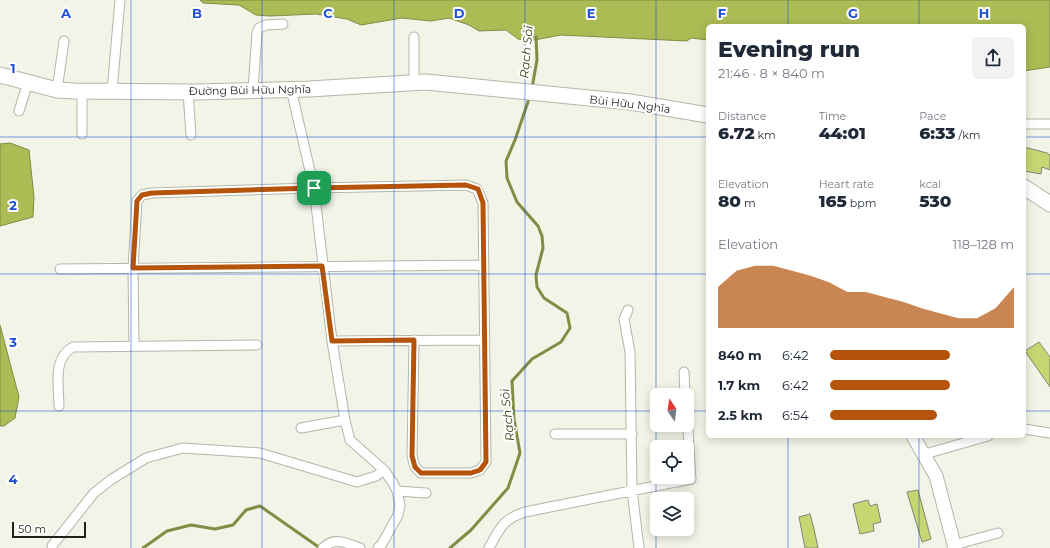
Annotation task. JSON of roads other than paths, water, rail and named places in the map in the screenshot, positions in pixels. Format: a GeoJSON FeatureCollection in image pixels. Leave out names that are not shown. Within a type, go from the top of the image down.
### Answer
{"type":"FeatureCollection","features":[{"type":"Feature","properties":{"kind":"main road","name":"Đường Bùi Hữu Nghĩa"},"geometry":{"type":"LineString","coordinates":[[0,75],[57,90],[82,91],[188,92],[291,89],[414,82],[500,89]]}},
{"type":"Feature","properties":{"kind":"main road","name":"Bùi Hữu Nghĩa"},"geometry":{"type":"LineString","coordinates":[[500,89],[551,96],[630,102],[706,115]]}},
{"type":"Feature","properties":{"kind":"main road"},"geometry":{"type":"LineString","coordinates":[[1026,189],[1050,204]]}},
{"type":"Feature","properties":{"kind":"main road"},"geometry":{"type":"LineString","coordinates":[[914,438],[925,454],[936,476],[955,547]]}},
{"type":"Feature","properties":{"kind":"street"},"geometry":{"type":"LineString","coordinates":[[112,91],[120,0]]}},
{"type":"Feature","properties":{"kind":"street"},"geometry":{"type":"LineString","coordinates":[[253,90],[257,33],[259,28],[266,25],[282,24]]}},
{"type":"Feature","properties":{"kind":"street"},"geometry":{"type":"LineString","coordinates":[[414,37],[414,82]]}},
{"type":"Feature","properties":{"kind":"street"},"geometry":{"type":"LineString","coordinates":[[57,90],[64,41]]}},
{"type":"Feature","properties":{"kind":"street"},"geometry":{"type":"LineString","coordinates":[[19,111],[28,82]]}},
{"type":"Feature","properties":{"kind":"street"},"geometry":{"type":"LineString","coordinates":[[291,89],[314,188],[332,341],[345,420],[350,440],[384,470],[394,483],[400,505],[398,515],[382,544],[378,548]]}},
{"type":"Feature","properties":{"kind":"street"},"geometry":{"type":"LineString","coordinates":[[82,91],[82,134]]}},
{"type":"Feature","properties":{"kind":"street"},"geometry":{"type":"LineString","coordinates":[[188,92],[191,135]]}},
{"type":"Feature","properties":{"kind":"street"},"geometry":{"type":"LineString","coordinates":[[1026,124],[1050,124]]}},
{"type":"Feature","properties":{"kind":"street"},"geometry":{"type":"LineString","coordinates":[[134,346],[133,268],[137,201],[142,195],[152,193],[466,185],[478,189],[483,203],[486,462],[480,470],[471,473],[421,473],[415,467],[412,456],[414,340]]}},
{"type":"Feature","properties":{"kind":"street"},"geometry":{"type":"LineString","coordinates":[[60,269],[484,265]]}},
{"type":"Feature","properties":{"kind":"street"},"geometry":{"type":"LineString","coordinates":[[628,310],[624,319],[630,352],[632,490],[639,548]]}},
{"type":"Feature","properties":{"kind":"street"},"geometry":{"type":"LineString","coordinates":[[332,341],[485,340]]}},
{"type":"Feature","properties":{"kind":"street"},"geometry":{"type":"LineString","coordinates":[[59,406],[60,362],[68,350],[79,347],[257,346]]}},
{"type":"Feature","properties":{"kind":"street"},"geometry":{"type":"LineString","coordinates":[[684,372],[685,388]]}},
{"type":"Feature","properties":{"kind":"street"},"geometry":{"type":"LineString","coordinates":[[301,428],[345,420]]}},
{"type":"Feature","properties":{"kind":"street"},"geometry":{"type":"LineString","coordinates":[[1026,429],[1050,433]]}},
{"type":"Feature","properties":{"kind":"street"},"geometry":{"type":"LineString","coordinates":[[489,548],[501,527],[511,516],[691,479],[688,432]]}},
{"type":"Feature","properties":{"kind":"street"},"geometry":{"type":"LineString","coordinates":[[555,434],[632,434]]}},
{"type":"Feature","properties":{"kind":"street"},"geometry":{"type":"LineString","coordinates":[[925,454],[981,438]]}},
{"type":"Feature","properties":{"kind":"street"},"geometry":{"type":"LineString","coordinates":[[52,546],[94,493],[112,479],[146,458],[183,448],[236,450],[260,453],[357,482],[376,476],[384,470]]}},
{"type":"Feature","properties":{"kind":"street"},"geometry":{"type":"LineString","coordinates":[[397,491],[426,493]]}},
{"type":"Feature","properties":{"kind":"street"},"geometry":{"type":"LineString","coordinates":[[955,547],[998,534]]}},
{"type":"Feature","properties":{"kind":"street"},"geometry":{"type":"LineString","coordinates":[[326,546],[341,540],[360,548]]}},
{"type":"Feature","properties":{"kind":"waterway","name":"Rạch Sỏi"},"geometry":{"type":"LineString","coordinates":[[532,88],[537,60],[536,37]]}},
{"type":"Feature","properties":{"kind":"waterway","name":"Rạch Sỏi"},"geometry":{"type":"LineString","coordinates":[[450,548],[471,530],[508,488],[520,453],[514,419],[512,381],[532,359],[561,342],[570,328],[567,313],[544,298],[537,287],[536,275],[543,248],[542,236],[538,226],[517,202],[507,178],[506,161],[530,96]]}},
{"type":"Feature","properties":{"kind":"waterway","name":"Rạch Sỏi"},"geometry":{"type":"LineString","coordinates":[[143,548],[167,531],[191,525],[215,529],[233,525],[246,510],[260,506],[320,548]]}}]}
